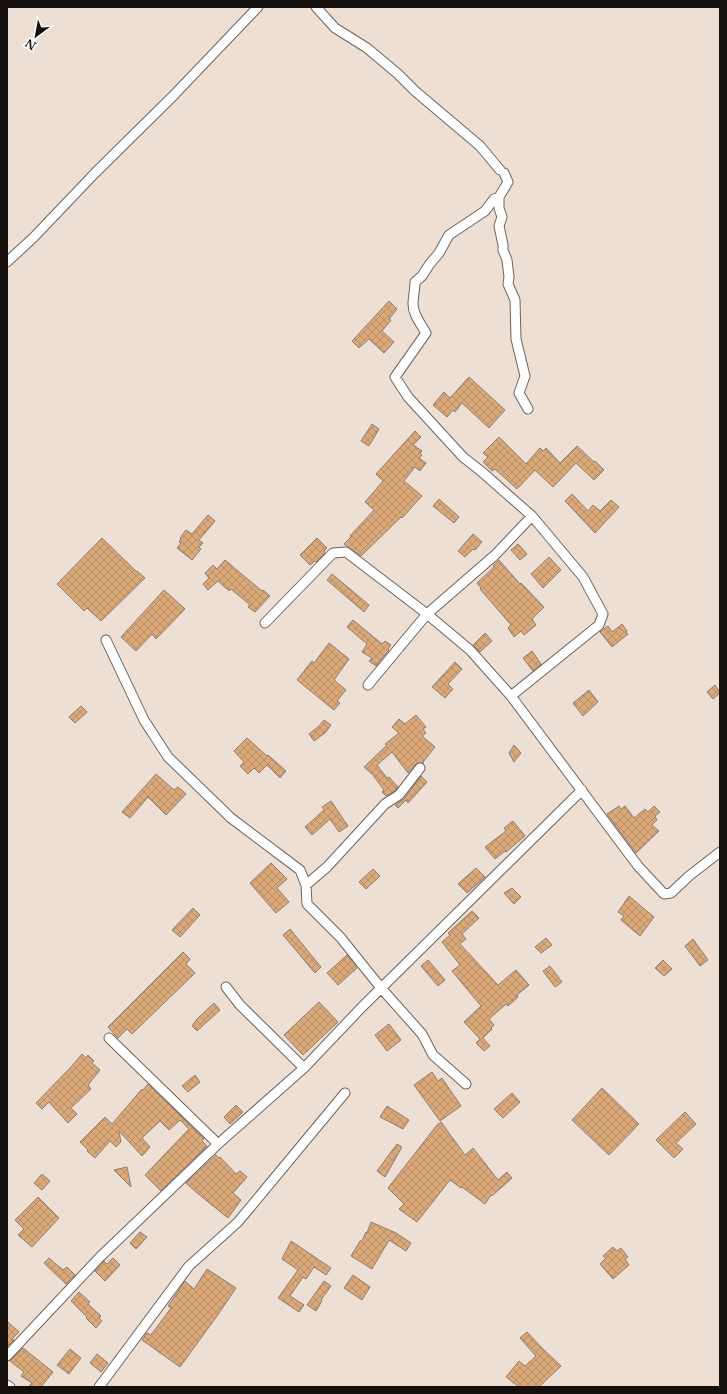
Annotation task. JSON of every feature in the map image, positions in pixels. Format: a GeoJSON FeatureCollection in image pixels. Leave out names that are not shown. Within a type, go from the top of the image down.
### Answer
{"type":"FeatureCollection","features":[{"type":"Feature","properties":{"kind":"street"},"geometry":{"type":"LineString","coordinates":[[7,262],[94,173],[174,96],[258,7]]}},
{"type":"Feature","properties":{"kind":"street"},"geometry":{"type":"LineString","coordinates":[[316,7],[334,28],[367,48],[398,74],[414,91],[480,146],[502,172],[508,182],[499,196],[494,199],[485,211],[449,236],[439,253],[422,276],[415,282],[413,304],[414,312],[426,333],[395,377],[408,397],[463,457],[532,516],[583,577],[603,614],[599,625],[510,696]]}},
{"type":"Feature","properties":{"kind":"street"},"geometry":{"type":"LineString","coordinates":[[499,196],[499,208],[502,217],[500,226],[503,245],[502,250],[507,260],[509,277],[508,284],[515,300],[516,339],[525,376],[519,393],[528,409]]}},
{"type":"Feature","properties":{"kind":"street"},"geometry":{"type":"LineString","coordinates":[[368,684],[427,614],[495,555],[532,516]]}},
{"type":"Feature","properties":{"kind":"street"},"geometry":{"type":"LineString","coordinates":[[265,623],[333,554],[346,552],[427,614],[470,650],[510,696],[638,866],[664,894],[672,893],[689,876],[720,852]]}},
{"type":"Feature","properties":{"kind":"street"},"geometry":{"type":"LineString","coordinates":[[106,640],[144,720],[168,757],[231,818],[300,870],[306,885],[307,904],[341,938],[381,988],[422,1034],[433,1054],[466,1084]]}},
{"type":"Feature","properties":{"kind":"street"},"geometry":{"type":"LineString","coordinates":[[306,885],[327,867],[385,804],[399,795],[420,768]]}},
{"type":"Feature","properties":{"kind":"street"},"geometry":{"type":"LineString","coordinates":[[7,1356],[100,1257],[218,1144],[304,1068],[381,988],[582,790]]}},
{"type":"Feature","properties":{"kind":"street"},"geometry":{"type":"LineString","coordinates":[[226,987],[240,1005],[304,1068]]}},
{"type":"Feature","properties":{"kind":"street"},"geometry":{"type":"LineString","coordinates":[[109,1038],[218,1144]]}},
{"type":"Feature","properties":{"kind":"street"},"geometry":{"type":"LineString","coordinates":[[99,1387],[189,1266],[238,1222],[345,1093]]}},
{"type":"Feature","properties":{"kind":"building"},"geometry":{"type":"Polygon","coordinates":[[[389,301],[397,309],[389,319],[391,320],[382,331],[394,342],[384,353],[369,339],[359,348],[352,341],[389,301]]]}},
{"type":"Feature","properties":{"kind":"building"},"geometry":{"type":"Polygon","coordinates":[[[469,377],[505,410],[489,428],[462,403],[455,412],[453,410],[447,417],[433,405],[444,392],[450,398],[469,377]]]}},
{"type":"Feature","properties":{"kind":"building"},"geometry":{"type":"Polygon","coordinates":[[[372,424],[379,429],[369,446],[361,441],[372,424]]]}},
{"type":"Feature","properties":{"kind":"building"},"geometry":{"type":"Polygon","coordinates":[[[415,431],[421,437],[413,445],[422,451],[420,453],[422,455],[419,458],[426,463],[420,471],[415,467],[404,481],[422,496],[402,518],[401,517],[361,556],[344,544],[374,510],[365,502],[383,481],[376,474],[415,431]]]}},
{"type":"Feature","properties":{"kind":"building"},"geometry":{"type":"Polygon","coordinates":[[[499,437],[526,464],[540,448],[543,451],[546,448],[560,463],[577,446],[604,470],[594,480],[576,463],[553,487],[535,470],[517,489],[495,469],[492,471],[483,462],[488,457],[483,453],[499,437]]]}},
{"type":"Feature","properties":{"kind":"building"},"geometry":{"type":"Polygon","coordinates":[[[572,494],[588,511],[593,505],[600,511],[611,500],[619,507],[595,533],[565,501],[572,494]]]}},
{"type":"Feature","properties":{"kind":"building"},"geometry":{"type":"Polygon","coordinates":[[[439,499],[459,517],[454,523],[433,506],[439,499]]]}},
{"type":"Feature","properties":{"kind":"building"},"geometry":{"type":"Polygon","coordinates":[[[208,515],[215,521],[199,540],[203,543],[199,547],[201,549],[192,560],[177,548],[181,543],[179,542],[181,539],[180,538],[186,530],[192,534],[208,515]]]}},
{"type":"Feature","properties":{"kind":"building"},"geometry":{"type":"Polygon","coordinates":[[[473,534],[482,542],[475,550],[473,549],[465,557],[458,551],[473,534]]]}},
{"type":"Feature","properties":{"kind":"building"},"geometry":{"type":"Polygon","coordinates":[[[102,538],[145,578],[101,621],[87,608],[84,611],[57,584],[102,538]]]}},
{"type":"Feature","properties":{"kind":"building"},"geometry":{"type":"Polygon","coordinates":[[[317,538],[327,548],[324,551],[325,553],[316,562],[315,561],[310,565],[300,555],[317,538]]]}},
{"type":"Feature","properties":{"kind":"building"},"geometry":{"type":"Polygon","coordinates":[[[518,544],[527,554],[520,560],[511,550],[518,544]]]}},
{"type":"Feature","properties":{"kind":"building"},"geometry":{"type":"Polygon","coordinates":[[[549,557],[561,570],[543,588],[531,574],[549,557]]]}},
{"type":"Feature","properties":{"kind":"building"},"geometry":{"type":"Polygon","coordinates":[[[225,560],[270,596],[255,612],[248,607],[250,605],[231,589],[229,591],[218,581],[208,590],[203,584],[209,578],[205,573],[213,565],[217,569],[225,560]]]}},
{"type":"Feature","properties":{"kind":"building"},"geometry":{"type":"Polygon","coordinates":[[[499,560],[520,584],[521,583],[544,607],[532,619],[536,625],[524,635],[521,631],[514,637],[508,628],[511,625],[480,589],[481,588],[477,583],[494,567],[493,566],[499,560]]]}},
{"type":"Feature","properties":{"kind":"building"},"geometry":{"type":"Polygon","coordinates":[[[332,574],[369,605],[364,612],[327,580],[332,574]]]}},
{"type":"Feature","properties":{"kind":"building"},"geometry":{"type":"Polygon","coordinates":[[[164,590],[185,609],[156,639],[152,634],[136,651],[121,637],[164,590]]]}},
{"type":"Feature","properties":{"kind":"building"},"geometry":{"type":"Polygon","coordinates":[[[353,620],[382,644],[385,641],[391,645],[388,649],[389,650],[376,666],[369,661],[372,658],[362,652],[367,644],[347,627],[353,620]]]}},
{"type":"Feature","properties":{"kind":"building"},"geometry":{"type":"Polygon","coordinates":[[[622,624],[628,634],[612,647],[600,632],[608,626],[612,632],[622,624]]]}},
{"type":"Feature","properties":{"kind":"building"},"geometry":{"type":"Polygon","coordinates":[[[485,633],[492,641],[480,652],[473,645],[485,633]]]}},
{"type":"Feature","properties":{"kind":"building"},"geometry":{"type":"Polygon","coordinates":[[[329,643],[349,659],[334,680],[346,690],[337,701],[340,703],[334,710],[297,680],[312,661],[314,663],[329,643]]]}},
{"type":"Feature","properties":{"kind":"building"},"geometry":{"type":"Polygon","coordinates":[[[532,651],[541,664],[533,671],[523,658],[532,651]]]}},
{"type":"Feature","properties":{"kind":"building"},"geometry":{"type":"Polygon","coordinates":[[[455,662],[462,669],[448,684],[453,689],[445,698],[432,687],[455,662]]]}},
{"type":"Feature","properties":{"kind":"building"},"geometry":{"type":"Polygon","coordinates":[[[715,685],[720,693],[713,699],[707,692],[715,685]]]}},
{"type":"Feature","properties":{"kind":"building"},"geometry":{"type":"Polygon","coordinates":[[[589,690],[598,702],[583,716],[573,703],[589,690]]]}},
{"type":"Feature","properties":{"kind":"building"},"geometry":{"type":"Polygon","coordinates":[[[81,706],[87,712],[75,723],[69,717],[81,706]]]}},
{"type":"Feature","properties":{"kind":"building"},"geometry":{"type":"Polygon","coordinates":[[[416,715],[426,727],[423,729],[426,733],[422,736],[435,747],[423,762],[424,763],[417,763],[408,773],[392,752],[377,765],[387,778],[389,777],[398,787],[395,791],[386,796],[382,792],[384,790],[373,775],[364,767],[387,745],[385,744],[399,733],[392,727],[399,719],[405,724],[416,715]]]}},
{"type":"Feature","properties":{"kind":"building"},"geometry":{"type":"Polygon","coordinates":[[[324,720],[331,725],[325,733],[314,741],[309,734],[324,720]]]}},
{"type":"Feature","properties":{"kind":"building"},"geometry":{"type":"Polygon","coordinates":[[[247,738],[286,771],[280,778],[267,765],[259,773],[254,768],[248,774],[240,766],[244,762],[234,751],[247,738]]]}},
{"type":"Feature","properties":{"kind":"building"},"geometry":{"type":"Polygon","coordinates":[[[514,745],[521,753],[514,762],[509,753],[514,745]]]}},
{"type":"Feature","properties":{"kind":"building"},"geometry":{"type":"Polygon","coordinates":[[[156,774],[174,790],[178,787],[186,794],[166,815],[148,797],[130,818],[122,812],[156,774]]]}},
{"type":"Feature","properties":{"kind":"building"},"geometry":{"type":"Polygon","coordinates":[[[421,776],[427,782],[408,803],[406,800],[398,808],[395,805],[404,799],[421,776]]]}},
{"type":"Feature","properties":{"kind":"building"},"geometry":{"type":"Polygon","coordinates":[[[331,801],[348,826],[339,832],[330,819],[312,835],[305,827],[324,810],[322,807],[331,801]]]}},
{"type":"Feature","properties":{"kind":"building"},"geometry":{"type":"Polygon","coordinates":[[[619,806],[621,809],[625,806],[634,818],[645,809],[648,812],[654,806],[660,812],[655,816],[657,820],[652,825],[659,831],[636,853],[607,814],[619,806]]]}},
{"type":"Feature","properties":{"kind":"building"},"geometry":{"type":"Polygon","coordinates":[[[513,821],[525,836],[495,859],[485,847],[506,831],[504,828],[513,821]]]}},
{"type":"Feature","properties":{"kind":"building"},"geometry":{"type":"Polygon","coordinates":[[[271,863],[287,879],[277,888],[289,902],[276,913],[250,883],[271,863]]]}},
{"type":"Feature","properties":{"kind":"building"},"geometry":{"type":"Polygon","coordinates":[[[476,868],[485,877],[467,893],[458,884],[476,868]]]}},
{"type":"Feature","properties":{"kind":"building"},"geometry":{"type":"Polygon","coordinates":[[[373,869],[380,876],[366,889],[359,882],[373,869]]]}},
{"type":"Feature","properties":{"kind":"building"},"geometry":{"type":"Polygon","coordinates":[[[512,888],[521,897],[514,904],[504,893],[512,888]]]}},
{"type":"Feature","properties":{"kind":"building"},"geometry":{"type":"Polygon","coordinates":[[[629,896],[654,917],[640,936],[621,920],[624,916],[618,912],[629,896]]]}},
{"type":"Feature","properties":{"kind":"building"},"geometry":{"type":"Polygon","coordinates":[[[193,908],[200,915],[180,937],[172,930],[193,908]]]}},
{"type":"Feature","properties":{"kind":"building"},"geometry":{"type":"Polygon","coordinates":[[[472,911],[479,918],[462,934],[466,939],[460,944],[498,985],[516,970],[529,985],[517,995],[518,997],[508,1006],[506,1004],[489,1019],[494,1025],[483,1038],[490,1046],[484,1051],[476,1043],[480,1039],[464,1022],[481,1006],[452,971],[460,965],[442,942],[450,935],[448,933],[472,911]]]}},
{"type":"Feature","properties":{"kind":"building"},"geometry":{"type":"Polygon","coordinates":[[[290,929],[321,967],[315,973],[283,935],[290,929]]]}},
{"type":"Feature","properties":{"kind":"building"},"geometry":{"type":"Polygon","coordinates":[[[546,938],[552,945],[541,953],[535,947],[546,938]]]}},
{"type":"Feature","properties":{"kind":"building"},"geometry":{"type":"Polygon","coordinates":[[[693,939],[708,960],[700,966],[685,946],[693,939]]]}},
{"type":"Feature","properties":{"kind":"building"},"geometry":{"type":"Polygon","coordinates":[[[183,952],[190,959],[186,964],[195,973],[132,1034],[127,1029],[118,1038],[108,1027],[183,952]]]}},
{"type":"Feature","properties":{"kind":"building"},"geometry":{"type":"Polygon","coordinates":[[[347,955],[357,968],[338,985],[327,973],[347,955]]]}},
{"type":"Feature","properties":{"kind":"building"},"geometry":{"type":"Polygon","coordinates":[[[428,960],[445,980],[438,986],[421,966],[428,960]]]}},
{"type":"Feature","properties":{"kind":"building"},"geometry":{"type":"Polygon","coordinates":[[[663,960],[672,969],[664,976],[655,968],[663,960]]]}},
{"type":"Feature","properties":{"kind":"building"},"geometry":{"type":"Polygon","coordinates":[[[550,966],[562,982],[555,987],[543,971],[550,966]]]}},
{"type":"Feature","properties":{"kind":"building"},"geometry":{"type":"Polygon","coordinates":[[[319,1002],[338,1022],[303,1055],[284,1035],[319,1002]]]}},
{"type":"Feature","properties":{"kind":"building"},"geometry":{"type":"Polygon","coordinates":[[[214,1003],[220,1010],[197,1031],[192,1026],[197,1019],[214,1003]]]}},
{"type":"Feature","properties":{"kind":"building"},"geometry":{"type":"Polygon","coordinates":[[[389,1024],[401,1040],[387,1051],[375,1035],[389,1024]]]}},
{"type":"Feature","properties":{"kind":"building"},"geometry":{"type":"Polygon","coordinates":[[[82,1054],[86,1058],[88,1055],[94,1061],[92,1063],[100,1070],[88,1085],[91,1089],[71,1108],[77,1114],[68,1123],[49,1102],[42,1109],[36,1103],[82,1054]]]}},
{"type":"Feature","properties":{"kind":"building"},"geometry":{"type":"Polygon","coordinates":[[[432,1072],[438,1081],[442,1078],[461,1106],[440,1121],[414,1085],[432,1072]]]}},
{"type":"Feature","properties":{"kind":"building"},"geometry":{"type":"Polygon","coordinates":[[[195,1075],[200,1082],[188,1092],[182,1086],[195,1075]]]}},
{"type":"Feature","properties":{"kind":"building"},"geometry":{"type":"Polygon","coordinates":[[[148,1084],[204,1138],[202,1141],[207,1146],[161,1191],[145,1175],[189,1129],[180,1120],[169,1130],[160,1121],[142,1138],[150,1147],[142,1156],[119,1131],[121,1142],[116,1147],[110,1141],[95,1158],[80,1142],[105,1117],[112,1124],[148,1084]]]}},
{"type":"Feature","properties":{"kind":"building"},"geometry":{"type":"Polygon","coordinates":[[[602,1088],[639,1124],[609,1155],[572,1120],[602,1088]]]}},
{"type":"Feature","properties":{"kind":"building"},"geometry":{"type":"Polygon","coordinates":[[[512,1093],[520,1102],[503,1118],[494,1109],[512,1093]]]}},
{"type":"Feature","properties":{"kind":"building"},"geometry":{"type":"Polygon","coordinates":[[[236,1105],[243,1112],[230,1124],[224,1117],[236,1105]]]}},
{"type":"Feature","properties":{"kind":"building"},"geometry":{"type":"Polygon","coordinates":[[[387,1106],[409,1120],[403,1129],[380,1117],[387,1106]]]}},
{"type":"Feature","properties":{"kind":"building"},"geometry":{"type":"Polygon","coordinates":[[[685,1112],[696,1124],[676,1143],[683,1149],[674,1158],[656,1140],[685,1112]]]}},
{"type":"Feature","properties":{"kind":"building"},"geometry":{"type":"Polygon","coordinates":[[[441,1122],[465,1155],[473,1148],[498,1180],[507,1172],[512,1178],[492,1196],[491,1195],[485,1204],[450,1180],[417,1222],[399,1209],[404,1204],[388,1188],[437,1125],[441,1122]]]}},
{"type":"Feature","properties":{"kind":"building"},"geometry":{"type":"Polygon","coordinates":[[[397,1144],[402,1147],[385,1177],[377,1171],[397,1144]]]}},
{"type":"Feature","properties":{"kind":"building"},"geometry":{"type":"Polygon","coordinates":[[[216,1155],[219,1158],[220,1157],[236,1174],[240,1171],[247,1177],[233,1193],[241,1200],[228,1218],[186,1183],[216,1155]]]}},
{"type":"Feature","properties":{"kind":"building"},"geometry":{"type":"Polygon","coordinates":[[[127,1167],[131,1187],[114,1170],[127,1167]]]}},
{"type":"Feature","properties":{"kind":"building"},"geometry":{"type":"Polygon","coordinates":[[[42,1174],[50,1181],[42,1190],[34,1183],[42,1174]]]}},
{"type":"Feature","properties":{"kind":"building"},"geometry":{"type":"Polygon","coordinates":[[[38,1197],[59,1218],[32,1247],[18,1235],[24,1229],[15,1220],[38,1197]]]}},
{"type":"Feature","properties":{"kind":"building"},"geometry":{"type":"Polygon","coordinates":[[[371,1222],[396,1233],[411,1243],[406,1251],[389,1240],[372,1269],[351,1256],[360,1241],[362,1241],[366,1232],[367,1233],[371,1222]]]}},
{"type":"Feature","properties":{"kind":"building"},"geometry":{"type":"Polygon","coordinates":[[[140,1232],[147,1237],[136,1249],[130,1243],[140,1232]]]}},
{"type":"Feature","properties":{"kind":"building"},"geometry":{"type":"Polygon","coordinates":[[[291,1241],[331,1268],[326,1275],[314,1267],[306,1279],[303,1277],[290,1296],[304,1305],[299,1312],[278,1298],[298,1270],[282,1259],[291,1241]]]}},
{"type":"Feature","properties":{"kind":"building"},"geometry":{"type":"Polygon","coordinates":[[[613,1247],[617,1251],[621,1248],[628,1257],[625,1259],[629,1265],[613,1279],[600,1264],[606,1258],[603,1256],[613,1247]]]}},
{"type":"Feature","properties":{"kind":"building"},"geometry":{"type":"Polygon","coordinates":[[[49,1258],[63,1270],[67,1267],[75,1275],[66,1284],[44,1263],[49,1258]]]}},
{"type":"Feature","properties":{"kind":"building"},"geometry":{"type":"Polygon","coordinates":[[[113,1258],[120,1265],[105,1281],[95,1271],[104,1261],[107,1264],[113,1258]]]}},
{"type":"Feature","properties":{"kind":"building"},"geometry":{"type":"Polygon","coordinates":[[[207,1269],[236,1288],[180,1367],[142,1340],[147,1333],[151,1335],[171,1308],[168,1306],[185,1281],[194,1289],[207,1269]]]}},
{"type":"Feature","properties":{"kind":"building"},"geometry":{"type":"Polygon","coordinates":[[[353,1275],[370,1287],[362,1300],[344,1288],[353,1275]]]}},
{"type":"Feature","properties":{"kind":"building"},"geometry":{"type":"Polygon","coordinates":[[[324,1281],[331,1286],[321,1300],[322,1301],[316,1311],[307,1305],[324,1281]]]}},
{"type":"Feature","properties":{"kind":"building"},"geometry":{"type":"Polygon","coordinates":[[[79,1292],[90,1302],[88,1304],[101,1316],[99,1318],[102,1321],[96,1328],[71,1301],[79,1292]]]}},
{"type":"Feature","properties":{"kind":"building"},"geometry":{"type":"Polygon","coordinates":[[[7,1321],[19,1332],[12,1339],[14,1340],[9,1345],[7,1345],[7,1321]]]}},
{"type":"Feature","properties":{"kind":"building"},"geometry":{"type":"Polygon","coordinates":[[[527,1332],[561,1366],[539,1387],[519,1387],[506,1377],[519,1361],[525,1366],[536,1356],[520,1338],[527,1332]]]}},
{"type":"Feature","properties":{"kind":"building"},"geometry":{"type":"Polygon","coordinates":[[[23,1348],[53,1372],[41,1387],[28,1387],[32,1383],[21,1376],[24,1372],[10,1361],[23,1348]]]}},
{"type":"Feature","properties":{"kind":"building"},"geometry":{"type":"Polygon","coordinates":[[[70,1349],[81,1358],[69,1374],[57,1365],[70,1349]]]}},
{"type":"Feature","properties":{"kind":"building"},"geometry":{"type":"Polygon","coordinates":[[[97,1354],[108,1363],[101,1372],[90,1363],[97,1354]]]}}]}
